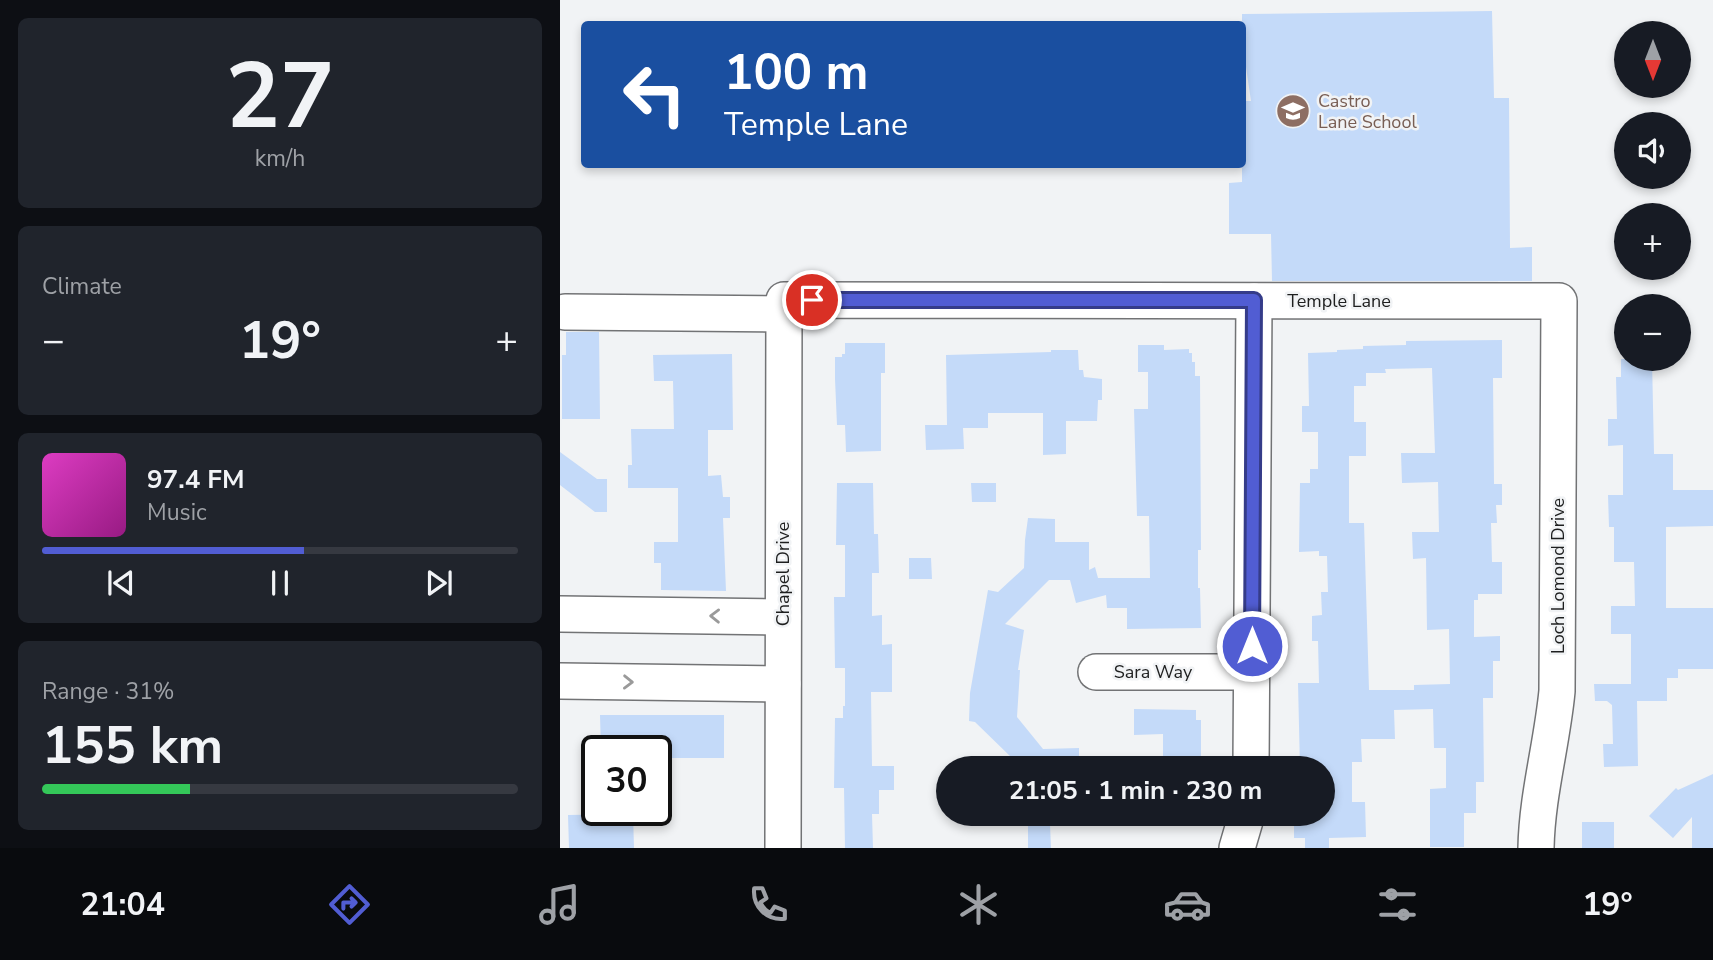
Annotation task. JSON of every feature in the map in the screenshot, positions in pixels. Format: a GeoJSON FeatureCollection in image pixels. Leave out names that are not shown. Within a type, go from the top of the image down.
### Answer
{"type":"FeatureCollection","features":[{"type":"Feature","properties":{"kind":"street","name":"Temple Lane"},"geometry":{"type":"LineString","coordinates":[[565,312],[1254,300],[1559,301]]}},
{"type":"Feature","properties":{"kind":"street"},"geometry":{"type":"LineString","coordinates":[[1251,756],[1254,300]]}},
{"type":"Feature","properties":{"kind":"street","name":"Loch Lomond Drive"},"geometry":{"type":"LineString","coordinates":[[1536,848],[1536,821],[1558,691],[1559,301]]}},
{"type":"Feature","properties":{"kind":"street","name":"Chapel Drive"},"geometry":{"type":"LineString","coordinates":[[783,848],[784,307]]}},
{"type":"Feature","properties":{"kind":"street"},"geometry":{"type":"LineString","coordinates":[[560,614],[783,617]]}},
{"type":"Feature","properties":{"kind":"street","name":"Sara Way"},"geometry":{"type":"LineString","coordinates":[[1096,672],[1252,673]]}},
{"type":"Feature","properties":{"kind":"street"},"geometry":{"type":"LineString","coordinates":[[560,681],[783,684]]}},
{"type":"Feature","properties":{"kind":"street"},"geometry":{"type":"LineString","coordinates":[[1237,848],[1243,826]]}},
{"type":"Feature","properties":{"kind":"building"},"geometry":{"type":"Polygon","coordinates":[[[1492,11],[1494,98],[1509,98],[1510,248],[1532,247],[1532,281],[1272,281],[1271,234],[1229,234],[1229,183],[1242,182],[1242,168],[1246,168],[1246,101],[1251,101],[1246,67],[1246,21],[1242,21],[1242,14],[1492,11]]]}},
{"type":"Feature","properties":{"kind":"building"},"geometry":{"type":"Polygon","coordinates":[[[566,332],[599,332],[600,419],[562,419],[562,355],[566,355],[566,332]]]}},
{"type":"Feature","properties":{"kind":"building"},"geometry":{"type":"Polygon","coordinates":[[[1502,340],[1502,378],[1493,378],[1494,484],[1502,484],[1502,505],[1496,505],[1497,523],[1491,523],[1492,562],[1502,562],[1502,594],[1478,594],[1478,600],[1474,600],[1474,637],[1500,636],[1500,661],[1493,661],[1493,698],[1483,698],[1484,782],[1476,782],[1476,813],[1464,813],[1464,847],[1430,847],[1430,789],[1446,788],[1446,748],[1434,748],[1433,709],[1394,710],[1395,739],[1361,739],[1362,762],[1352,762],[1352,802],[1365,802],[1366,837],[1329,838],[1329,848],[1305,848],[1305,838],[1294,838],[1294,826],[1335,826],[1335,756],[1300,756],[1298,683],[1319,683],[1318,641],[1312,641],[1312,616],[1322,615],[1321,592],[1328,592],[1327,556],[1319,556],[1319,551],[1299,552],[1300,483],[1310,483],[1310,469],[1318,469],[1318,432],[1302,432],[1302,406],[1309,406],[1308,353],[1363,349],[1363,346],[1406,345],[1406,341],[1502,340]],[[1432,368],[1385,369],[1386,373],[1366,373],[1366,386],[1354,386],[1354,422],[1366,422],[1366,456],[1349,456],[1349,523],[1364,523],[1369,690],[1414,690],[1414,685],[1450,684],[1449,629],[1427,630],[1426,558],[1413,559],[1412,532],[1439,532],[1438,482],[1402,483],[1401,453],[1435,453],[1432,368]]]}},
{"type":"Feature","properties":{"kind":"building"},"geometry":{"type":"Polygon","coordinates":[[[845,343],[885,343],[885,373],[881,373],[881,451],[846,452],[845,425],[837,425],[835,357],[845,354],[845,343]]]}},
{"type":"Feature","properties":{"kind":"building"},"geometry":{"type":"Polygon","coordinates":[[[1138,345],[1164,345],[1164,350],[1189,349],[1192,362],[1195,362],[1195,376],[1200,376],[1201,550],[1198,550],[1198,588],[1201,628],[1127,629],[1127,608],[1107,608],[1106,595],[1076,603],[1070,580],[1049,580],[1005,624],[1024,630],[1018,670],[1017,717],[1043,749],[1079,748],[1079,756],[1010,756],[975,722],[969,721],[970,693],[988,590],[998,592],[1024,568],[1028,518],[1055,519],[1055,542],[1089,542],[1089,570],[1095,567],[1098,578],[1150,578],[1149,516],[1137,516],[1134,409],[1148,409],[1148,372],[1138,372],[1138,345]]]}},
{"type":"Feature","properties":{"kind":"building"},"geometry":{"type":"Polygon","coordinates":[[[1078,350],[1079,370],[1083,370],[1084,377],[1102,379],[1102,400],[1098,400],[1097,421],[1066,421],[1066,454],[1043,455],[1043,413],[988,413],[988,428],[963,428],[964,449],[926,450],[925,425],[947,425],[946,355],[1078,350]]]}},
{"type":"Feature","properties":{"kind":"building"},"geometry":{"type":"Polygon","coordinates":[[[732,354],[733,430],[708,430],[708,476],[721,475],[723,497],[730,497],[730,518],[723,518],[726,591],[661,590],[661,563],[654,563],[654,542],[678,542],[678,488],[628,488],[628,465],[632,465],[631,429],[674,429],[673,381],[654,381],[653,355],[732,354]]]}},
{"type":"Feature","properties":{"kind":"building"},"geometry":{"type":"Polygon","coordinates":[[[1621,371],[1652,371],[1654,454],[1673,454],[1673,490],[1713,490],[1713,526],[1666,527],[1666,608],[1713,608],[1713,669],[1678,669],[1678,678],[1667,678],[1667,701],[1637,701],[1638,766],[1604,767],[1603,744],[1613,744],[1612,705],[1607,701],[1595,701],[1594,684],[1631,684],[1631,634],[1611,634],[1611,606],[1635,606],[1634,562],[1614,562],[1614,527],[1609,527],[1608,495],[1623,495],[1623,445],[1608,446],[1608,419],[1617,419],[1616,377],[1621,377],[1621,371]]]}},
{"type":"Feature","properties":{"kind":"building"},"geometry":{"type":"Polygon","coordinates":[[[560,452],[597,479],[607,479],[607,512],[595,512],[560,485],[560,452]]]}},
{"type":"Feature","properties":{"kind":"building"},"geometry":{"type":"Polygon","coordinates":[[[837,483],[873,483],[874,534],[878,534],[879,573],[872,573],[872,616],[882,615],[882,645],[892,644],[892,692],[871,692],[872,766],[894,766],[894,790],[879,790],[879,814],[872,814],[873,848],[845,848],[844,788],[834,788],[835,718],[843,718],[845,706],[845,668],[835,668],[834,597],[845,597],[845,545],[836,545],[837,483]]]}},
{"type":"Feature","properties":{"kind":"building"},"geometry":{"type":"Polygon","coordinates":[[[971,483],[996,483],[996,502],[972,502],[971,483]]]}},
{"type":"Feature","properties":{"kind":"building"},"geometry":{"type":"Polygon","coordinates":[[[909,558],[931,558],[932,579],[909,579],[909,558]]]}},
{"type":"Feature","properties":{"kind":"building"},"geometry":{"type":"Polygon","coordinates":[[[1134,709],[1196,710],[1196,720],[1201,720],[1201,756],[1163,756],[1163,734],[1134,735],[1134,709]]]}},
{"type":"Feature","properties":{"kind":"building"},"geometry":{"type":"Polygon","coordinates":[[[600,715],[724,715],[724,758],[672,758],[672,735],[601,735],[600,715]]]}},
{"type":"Feature","properties":{"kind":"building"},"geometry":{"type":"Polygon","coordinates":[[[1713,774],[1713,848],[1692,848],[1692,817],[1673,838],[1649,816],[1676,788],[1678,790],[1713,774]]]}},
{"type":"Feature","properties":{"kind":"building"},"geometry":{"type":"Polygon","coordinates":[[[568,815],[581,815],[581,826],[633,826],[634,848],[569,848],[568,815]]]}},
{"type":"Feature","properties":{"kind":"building"},"geometry":{"type":"Polygon","coordinates":[[[1582,822],[1614,822],[1614,848],[1582,848],[1582,822]]]}},
{"type":"Feature","properties":{"kind":"building"},"geometry":{"type":"Polygon","coordinates":[[[1028,826],[1050,826],[1051,848],[1028,848],[1028,826]]]}},
{"type":"Feature","properties":{"kind":"place","name":"Castro Lane School"},"geometry":{"type":"Point","coordinates":[1293,111]}},
{"type":"Feature","properties":{"kind":"route"},"geometry":{"type":"LineString","coordinates":[[812,300],[1254,300],[1252,646]]}}]}
